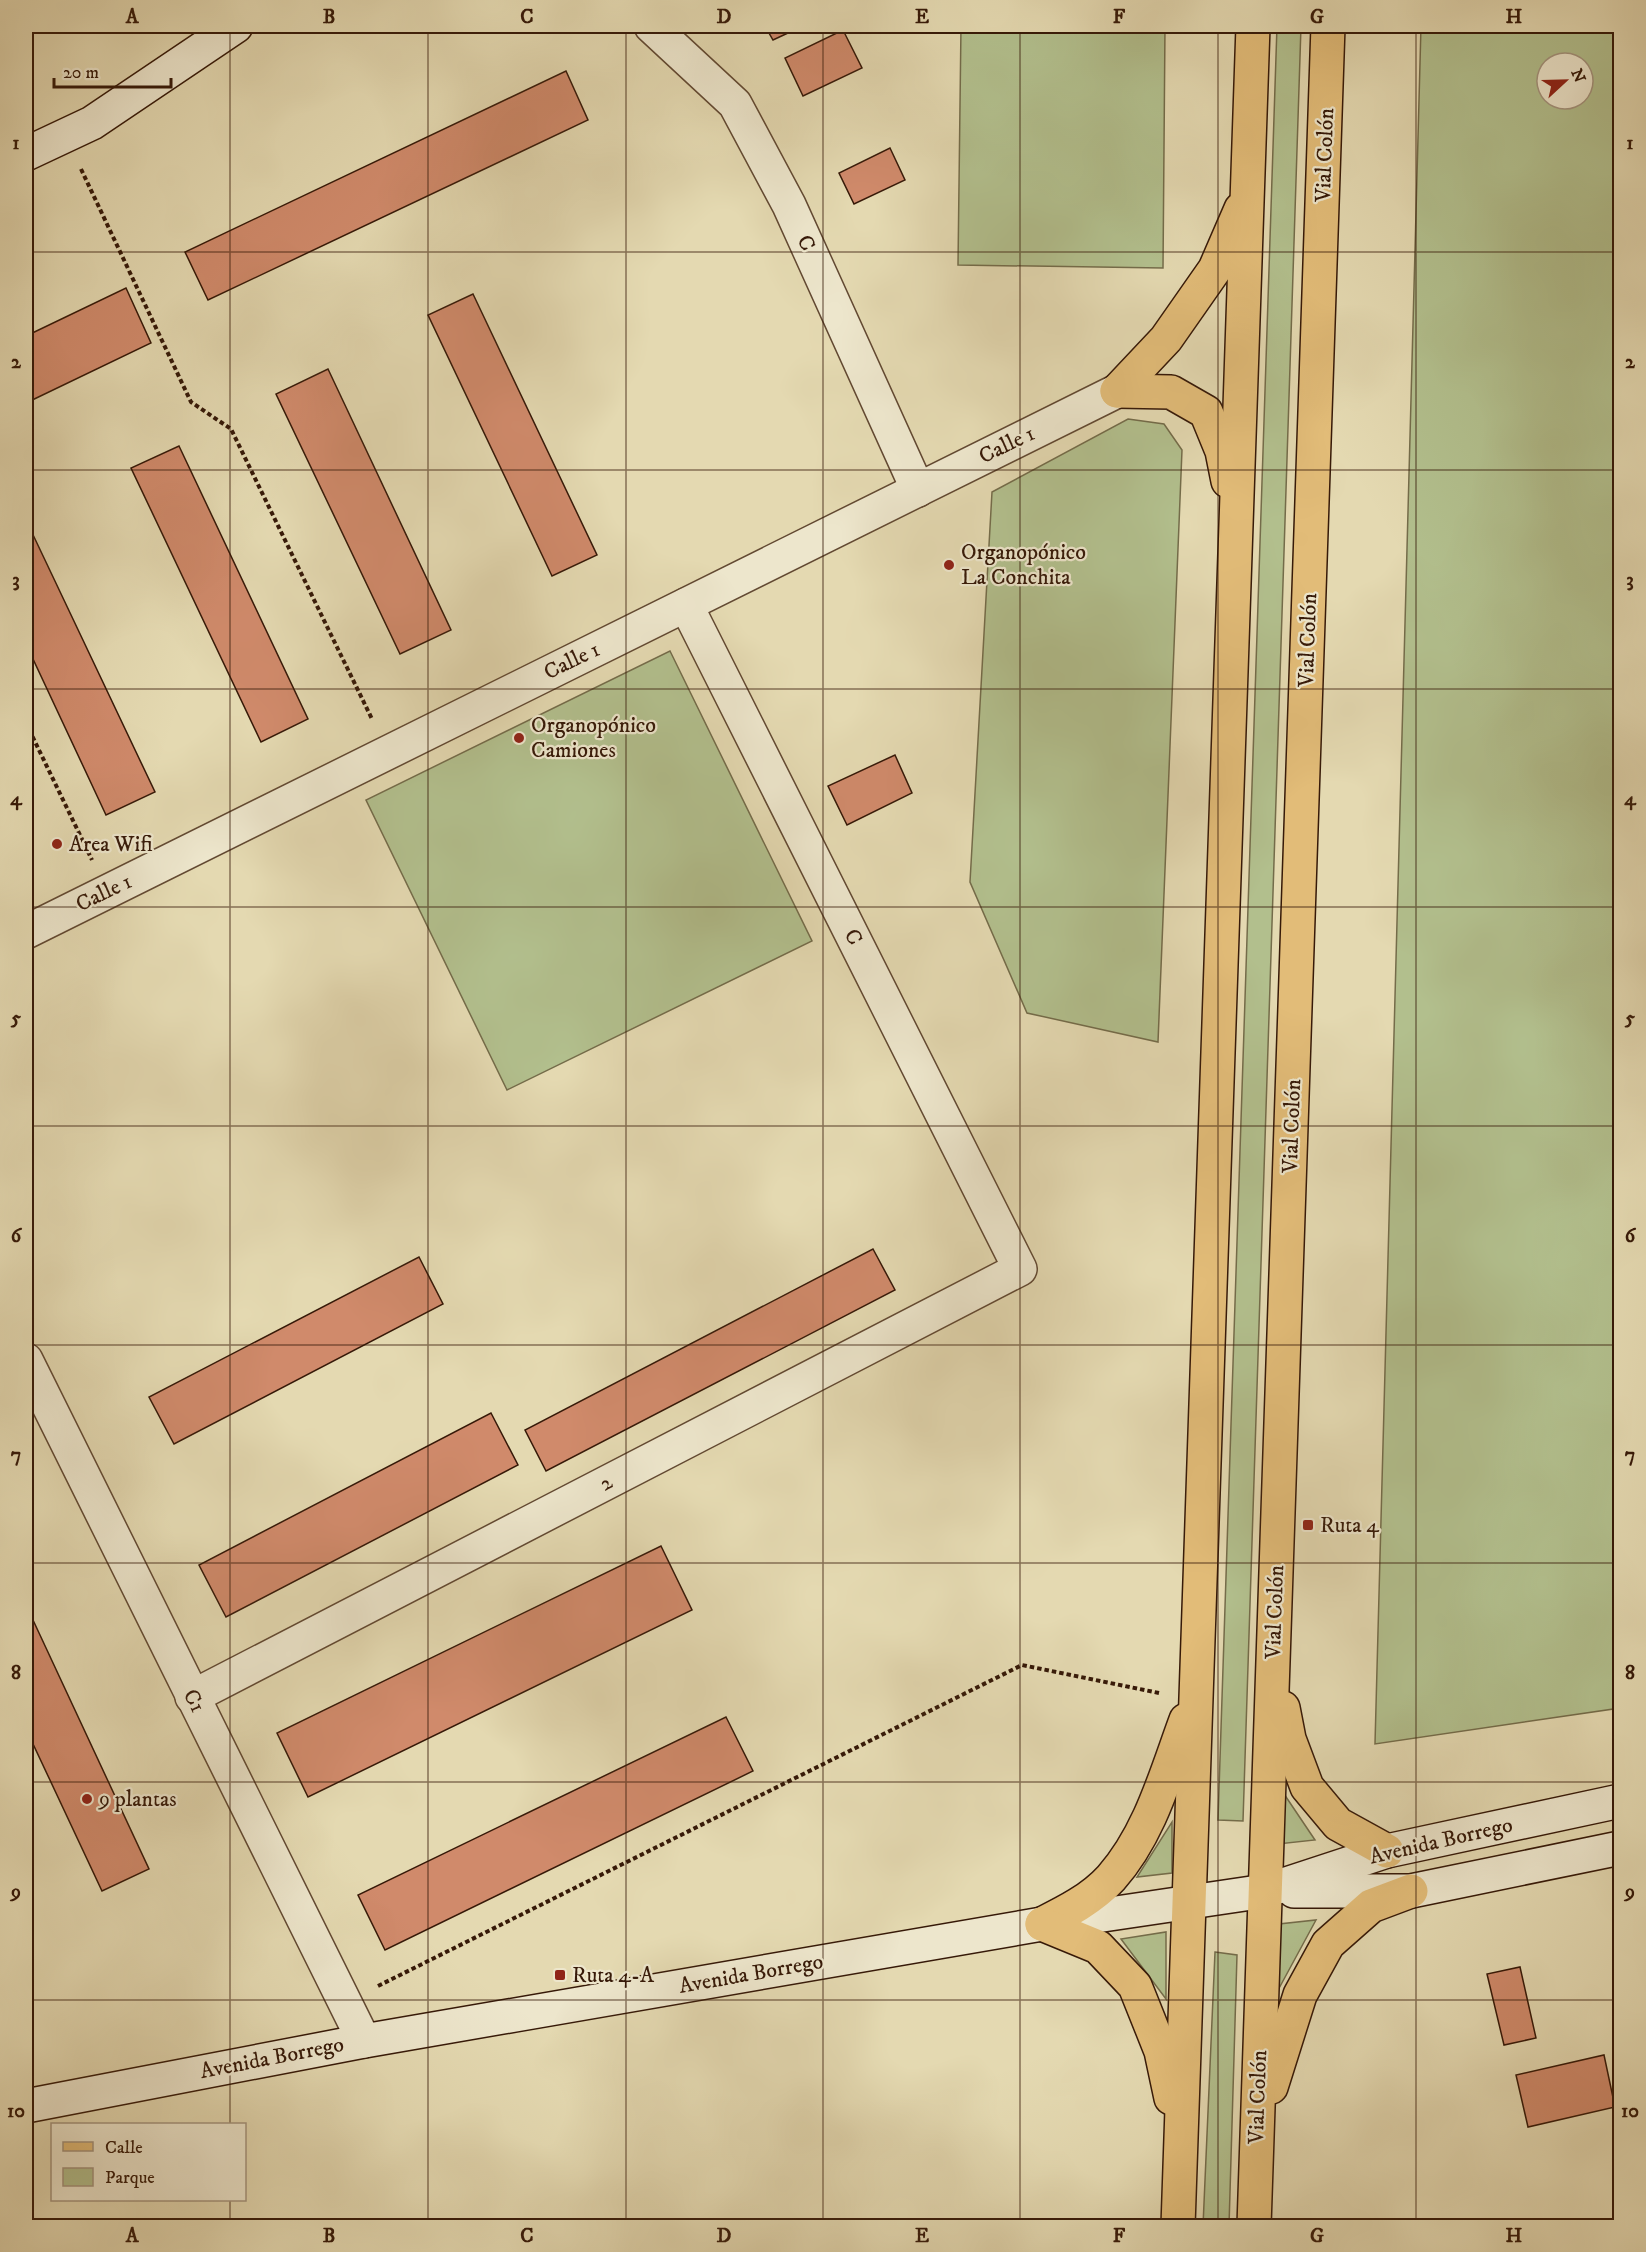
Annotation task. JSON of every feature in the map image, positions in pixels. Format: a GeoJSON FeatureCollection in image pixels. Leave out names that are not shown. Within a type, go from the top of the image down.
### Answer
{"type":"FeatureCollection","features":[{"type":"Feature","properties":{"kind":"main road"},"geometry":{"type":"LineString","coordinates":[[1178,2226],[1190,1904],[1182,1692],[1237,528],[1253,26]]}},
{"type":"Feature","properties":{"kind":"main road","name":"Vial Colón"},"geometry":{"type":"LineString","coordinates":[[1254,2226],[1328,26]]}},
{"type":"Feature","properties":{"kind":"main road"},"geometry":{"type":"LineString","coordinates":[[1117,391],[1166,339],[1215,269],[1248,191]]}},
{"type":"Feature","properties":{"kind":"main road"},"geometry":{"type":"LineString","coordinates":[[1117,391],[1171,392],[1206,412],[1222,451],[1237,528]]}},
{"type":"Feature","properties":{"kind":"main road"},"geometry":{"type":"LineString","coordinates":[[1273,1652],[1288,1739],[1307,1787],[1338,1824],[1387,1851]]}},
{"type":"Feature","properties":{"kind":"main road"},"geometry":{"type":"LineString","coordinates":[[1042,1924],[1075,1907],[1110,1879],[1145,1828],[1182,1692]]}},
{"type":"Feature","properties":{"kind":"main road"},"geometry":{"type":"LineString","coordinates":[[1257,2132],[1299,1995],[1328,1944],[1371,1906],[1410,1892]]}},
{"type":"Feature","properties":{"kind":"main road"},"geometry":{"type":"LineString","coordinates":[[1042,1924],[1098,1947],[1135,1986],[1161,2051],[1181,2143]]}},
{"type":"Feature","properties":{"kind":"street"},"geometry":{"type":"LineString","coordinates":[[26,154],[92,123],[236,26]]}},
{"type":"Feature","properties":{"kind":"street","name":"C"},"geometry":{"type":"LineString","coordinates":[[651,26],[735,104],[789,205],[918,489]]}},
{"type":"Feature","properties":{"kind":"street","name":"Calle 1"},"geometry":{"type":"LineString","coordinates":[[26,932],[1117,391]]}},
{"type":"Feature","properties":{"kind":"street","name":"C"},"geometry":{"type":"LineString","coordinates":[[686,605],[1020,1269]]}},
{"type":"Feature","properties":{"kind":"street","name":"2"},"geometry":{"type":"LineString","coordinates":[[192,1697],[1020,1269]]}},
{"type":"Feature","properties":{"kind":"street","name":"C1"},"geometry":{"type":"LineString","coordinates":[[30,1381],[192,1697],[364,2041]]}},
{"type":"Feature","properties":{"kind":"street","name":"Avenida Borrego"},"geometry":{"type":"LineString","coordinates":[[26,2106],[364,2041],[1042,1924],[1161,1906],[1190,1904],[1265,1891],[1387,1851],[1620,1801]]}},
{"type":"Feature","properties":{"kind":"street","name":"Avenida Borrego"},"geometry":{"type":"LineString","coordinates":[[1265,1891],[1410,1892],[1620,1848]]}},
{"type":"Feature","properties":{"kind":"path"},"geometry":{"type":"LineString","coordinates":[[65,135],[191,402],[231,429],[389,752]]}},
{"type":"Feature","properties":{"kind":"path"},"geometry":{"type":"LineString","coordinates":[[26,723],[107,891]]}},
{"type":"Feature","properties":{"kind":"path"},"geometry":{"type":"LineString","coordinates":[[345,2002],[1022,1665],[1182,1692]]}},
{"type":"Feature","properties":{"kind":"green space"},"geometry":{"type":"Polygon","coordinates":[[[961,26],[1165,26],[1163,268],[958,265],[961,26]]]}},
{"type":"Feature","properties":{"kind":"green space"},"geometry":{"type":"Polygon","coordinates":[[[1277,26],[1301,26],[1243,1821],[1218,1820],[1277,26]]]}},
{"type":"Feature","properties":{"kind":"green space"},"geometry":{"type":"Polygon","coordinates":[[[1421,26],[1620,26],[1620,1708],[1375,1744],[1421,26]]]}},
{"type":"Feature","properties":{"kind":"green space"},"geometry":{"type":"Polygon","coordinates":[[[1128,419],[1164,424],[1182,450],[1158,1042],[1027,1013],[970,882],[992,492],[1128,419]]]}},
{"type":"Feature","properties":{"kind":"green space"},"geometry":{"type":"Polygon","coordinates":[[[670,651],[812,941],[507,1090],[366,800],[670,651]]]}},
{"type":"Feature","properties":{"kind":"green space"},"geometry":{"type":"Polygon","coordinates":[[[1280,1788],[1315,1840],[1278,1844],[1280,1788]]]}},
{"type":"Feature","properties":{"kind":"green space"},"geometry":{"type":"Polygon","coordinates":[[[1172,1822],[1172,1873],[1137,1877],[1172,1822]]]}},
{"type":"Feature","properties":{"kind":"green space"},"geometry":{"type":"Polygon","coordinates":[[[1316,1920],[1277,1992],[1279,1924],[1316,1920]]]}},
{"type":"Feature","properties":{"kind":"green space"},"geometry":{"type":"Polygon","coordinates":[[[1166,1932],[1166,1999],[1121,1939],[1166,1932]]]}},
{"type":"Feature","properties":{"kind":"green space"},"geometry":{"type":"Polygon","coordinates":[[[1215,1952],[1237,1955],[1229,2226],[1203,2226],[1215,1952]]]}},
{"type":"Feature","properties":{"kind":"building"},"geometry":{"type":"Polygon","coordinates":[[[765,26],[803,26],[773,40],[765,26]]]}},
{"type":"Feature","properties":{"kind":"building"},"geometry":{"type":"Polygon","coordinates":[[[843,30],[862,68],[803,96],[785,58],[843,30]]]}},
{"type":"Feature","properties":{"kind":"building"},"geometry":{"type":"Polygon","coordinates":[[[566,71],[588,120],[208,300],[185,252],[566,71]]]}},
{"type":"Feature","properties":{"kind":"building"},"geometry":{"type":"Polygon","coordinates":[[[890,148],[905,180],[854,204],[839,173],[890,148]]]}},
{"type":"Feature","properties":{"kind":"building"},"geometry":{"type":"Polygon","coordinates":[[[126,288],[151,343],[26,403],[26,336],[126,288]]]}},
{"type":"Feature","properties":{"kind":"building"},"geometry":{"type":"Polygon","coordinates":[[[473,294],[597,555],[552,576],[428,315],[473,294]]]}},
{"type":"Feature","properties":{"kind":"building"},"geometry":{"type":"Polygon","coordinates":[[[328,369],[451,630],[400,654],[276,394],[328,369]]]}},
{"type":"Feature","properties":{"kind":"building"},"geometry":{"type":"Polygon","coordinates":[[[179,446],[308,719],[261,742],[131,468],[179,446]]]}},
{"type":"Feature","properties":{"kind":"building"},"geometry":{"type":"Polygon","coordinates":[[[26,520],[155,792],[106,815],[26,644],[26,520]]]}},
{"type":"Feature","properties":{"kind":"building"},"geometry":{"type":"Polygon","coordinates":[[[895,755],[912,793],[847,825],[828,786],[895,755]]]}},
{"type":"Feature","properties":{"kind":"building"},"geometry":{"type":"Polygon","coordinates":[[[873,1249],[895,1290],[546,1471],[525,1430],[873,1249]]]}},
{"type":"Feature","properties":{"kind":"building"},"geometry":{"type":"Polygon","coordinates":[[[419,1257],[443,1304],[174,1444],[149,1397],[419,1257]]]}},
{"type":"Feature","properties":{"kind":"building"},"geometry":{"type":"Polygon","coordinates":[[[491,1413],[518,1465],[226,1617],[199,1565],[491,1413]]]}},
{"type":"Feature","properties":{"kind":"building"},"geometry":{"type":"Polygon","coordinates":[[[661,1546],[692,1610],[308,1797],[277,1733],[661,1546]]]}},
{"type":"Feature","properties":{"kind":"building","name":"9 plantas"},"geometry":{"type":"Polygon","coordinates":[[[26,1605],[149,1869],[102,1891],[26,1729],[26,1605]]]}},
{"type":"Feature","properties":{"kind":"building"},"geometry":{"type":"Polygon","coordinates":[[[726,1717],[753,1771],[385,1950],[358,1895],[726,1717]]]}},
{"type":"Feature","properties":{"kind":"building"},"geometry":{"type":"Polygon","coordinates":[[[1520,1967],[1536,2038],[1504,2045],[1487,1974],[1520,1967]]]}},
{"type":"Feature","properties":{"kind":"building"},"geometry":{"type":"Polygon","coordinates":[[[1604,2055],[1615,2107],[1528,2127],[1516,2075],[1604,2055]]]}},
{"type":"Feature","properties":{"kind":"place","name":"Organopónico La Conchita"},"geometry":{"type":"Point","coordinates":[949,565]}},
{"type":"Feature","properties":{"kind":"place","name":"Organopónico Camiones"},"geometry":{"type":"Point","coordinates":[519,738]}},
{"type":"Feature","properties":{"kind":"place","name":"Area Wifi"},"geometry":{"type":"Point","coordinates":[57,844]}},
{"type":"Feature","properties":{"kind":"place","name":"Ruta 4"},"geometry":{"type":"Point","coordinates":[1308,1525]}},
{"type":"Feature","properties":{"kind":"place","name":"9 plantas"},"geometry":{"type":"Point","coordinates":[87,1799]}},
{"type":"Feature","properties":{"kind":"place","name":"Ruta 4-A"},"geometry":{"type":"Point","coordinates":[560,1975]}}]}
